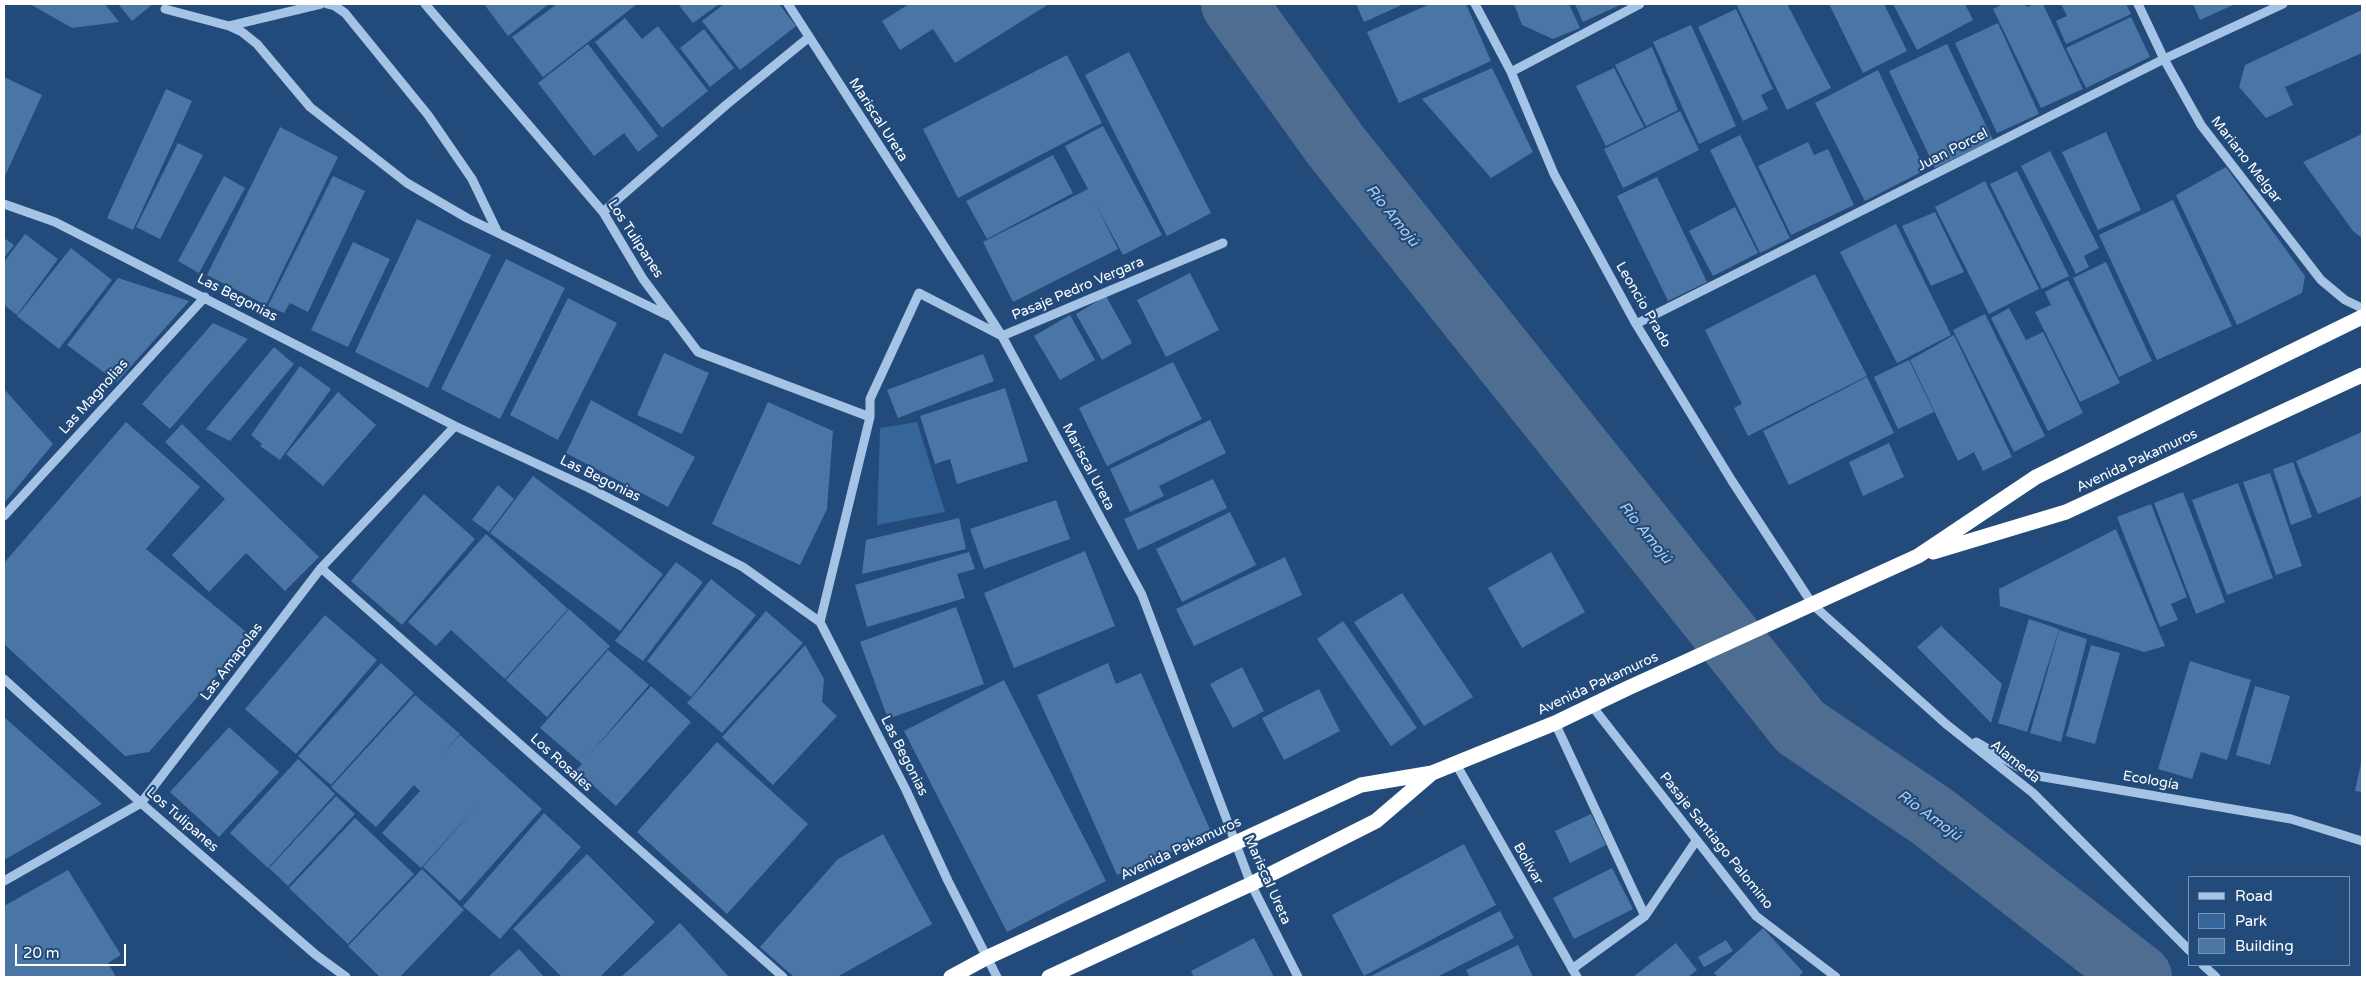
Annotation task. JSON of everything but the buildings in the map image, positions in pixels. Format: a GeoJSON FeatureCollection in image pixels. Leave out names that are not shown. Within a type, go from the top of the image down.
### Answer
{"type":"FeatureCollection","features":[{"type":"Feature","properties":{"kind":"highway"},"geometry":{"type":"LineString","coordinates":[[1918,556],[2036,477],[2362,316]]}},
{"type":"Feature","properties":{"kind":"highway","name":"Avenida Pakamuros"},"geometry":{"type":"LineString","coordinates":[[951,977],[986,958],[1360,785],[1432,773],[1456,764],[1555,723],[1918,556],[2066,512],[2362,375]]}},
{"type":"Feature","properties":{"kind":"highway","name":"Avenida Pakamuros"},"geometry":{"type":"LineString","coordinates":[[1049,977],[1251,884],[1376,821],[1432,773]]}},
{"type":"Feature","properties":{"kind":"street"},"geometry":{"type":"LineString","coordinates":[[229,26],[321,4]]}},
{"type":"Feature","properties":{"kind":"street"},"geometry":{"type":"LineString","coordinates":[[327,4],[335,6],[345,13],[428,115],[472,179],[498,233]]}},
{"type":"Feature","properties":{"kind":"street","name":"Los Tulipanes"},"geometry":{"type":"LineString","coordinates":[[425,4],[603,212],[643,279],[698,352],[870,417]]}},
{"type":"Feature","properties":{"kind":"street","name":"Mariscal Ureta"},"geometry":{"type":"LineString","coordinates":[[788,4],[808,38],[1002,336],[1142,595],[1251,884],[1298,977]]}},
{"type":"Feature","properties":{"kind":"street","name":"Leoncio Prado"},"geometry":{"type":"LineString","coordinates":[[1476,4],[1511,72],[1554,174],[1636,324],[1732,481],[1813,605]]}},
{"type":"Feature","properties":{"kind":"street"},"geometry":{"type":"LineString","coordinates":[[1511,72],[1640,4]]}},
{"type":"Feature","properties":{"kind":"street","name":"Mariano Melgar"},"geometry":{"type":"LineString","coordinates":[[2138,4],[2164,59],[2201,125],[2315,272],[2345,300],[2362,308]]}},
{"type":"Feature","properties":{"kind":"street","name":"Juan Porcel"},"geometry":{"type":"LineString","coordinates":[[1636,324],[2164,59],[2283,4]]}},
{"type":"Feature","properties":{"kind":"street"},"geometry":{"type":"LineString","coordinates":[[165,9],[229,26],[242,32],[256,44],[310,107],[407,184],[498,233],[672,317]]}},
{"type":"Feature","properties":{"kind":"street"},"geometry":{"type":"LineString","coordinates":[[603,212],[726,104],[808,38]]}},
{"type":"Feature","properties":{"kind":"street","name":"Las Begonias"},"geometry":{"type":"LineString","coordinates":[[4,204],[54,222],[205,297],[455,426],[589,488],[743,567],[820,622],[906,790],[996,976]]}},
{"type":"Feature","properties":{"kind":"street","name":"Pasaje Pedro Vergara"},"geometry":{"type":"LineString","coordinates":[[870,417],[870,399],[919,293],[1002,336],[1223,243]]}},
{"type":"Feature","properties":{"kind":"street","name":"Las Magnolias"},"geometry":{"type":"LineString","coordinates":[[4,516],[205,297]]}},
{"type":"Feature","properties":{"kind":"street"},"geometry":{"type":"LineString","coordinates":[[820,622],[870,417]]}},
{"type":"Feature","properties":{"kind":"street","name":"Las Amapolas"},"geometry":{"type":"LineString","coordinates":[[4,881],[141,803],[321,568],[455,426]]}},
{"type":"Feature","properties":{"kind":"street","name":"Los Rosales"},"geometry":{"type":"LineString","coordinates":[[321,568],[782,977]]}},
{"type":"Feature","properties":{"kind":"street","name":"Alameda"},"geometry":{"type":"LineString","coordinates":[[1813,605],[1946,724],[2033,793],[2188,949]]}},
{"type":"Feature","properties":{"kind":"street","name":"Los Tulipanes"},"geometry":{"type":"LineString","coordinates":[[4,679],[141,803],[344,977]]}},
{"type":"Feature","properties":{"kind":"street","name":"Pasaje Santiago Palomino"},"geometry":{"type":"LineString","coordinates":[[1592,706],[1756,916],[1836,977]]}},
{"type":"Feature","properties":{"kind":"street"},"geometry":{"type":"LineString","coordinates":[[1555,723],[1645,916]]}},
{"type":"Feature","properties":{"kind":"street","name":"Ecología"},"geometry":{"type":"LineString","coordinates":[[1946,724],[2032,776],[2290,819],[2362,841]]}},
{"type":"Feature","properties":{"kind":"street","name":"Bolívar"},"geometry":{"type":"LineString","coordinates":[[1456,764],[1574,973]]}},
{"type":"Feature","properties":{"kind":"street"},"geometry":{"type":"LineString","coordinates":[[1574,973],[1645,916],[1696,841]]}},
{"type":"Feature","properties":{"kind":"street"},"geometry":{"type":"LineString","coordinates":[[2204,966],[2216,977]]}},
{"type":"Feature","properties":{"kind":"green space"},"geometry":{"type":"Polygon","coordinates":[[[917,422],[945,512],[877,525],[880,428],[917,422]]]}},
{"type":"Feature","properties":{"kind":"waterway","name":"Río Amojú"},"geometry":{"type":"LineString","coordinates":[[1234,4],[1336,146],[1800,727],[1933,817],[2139,977]]}}]}
